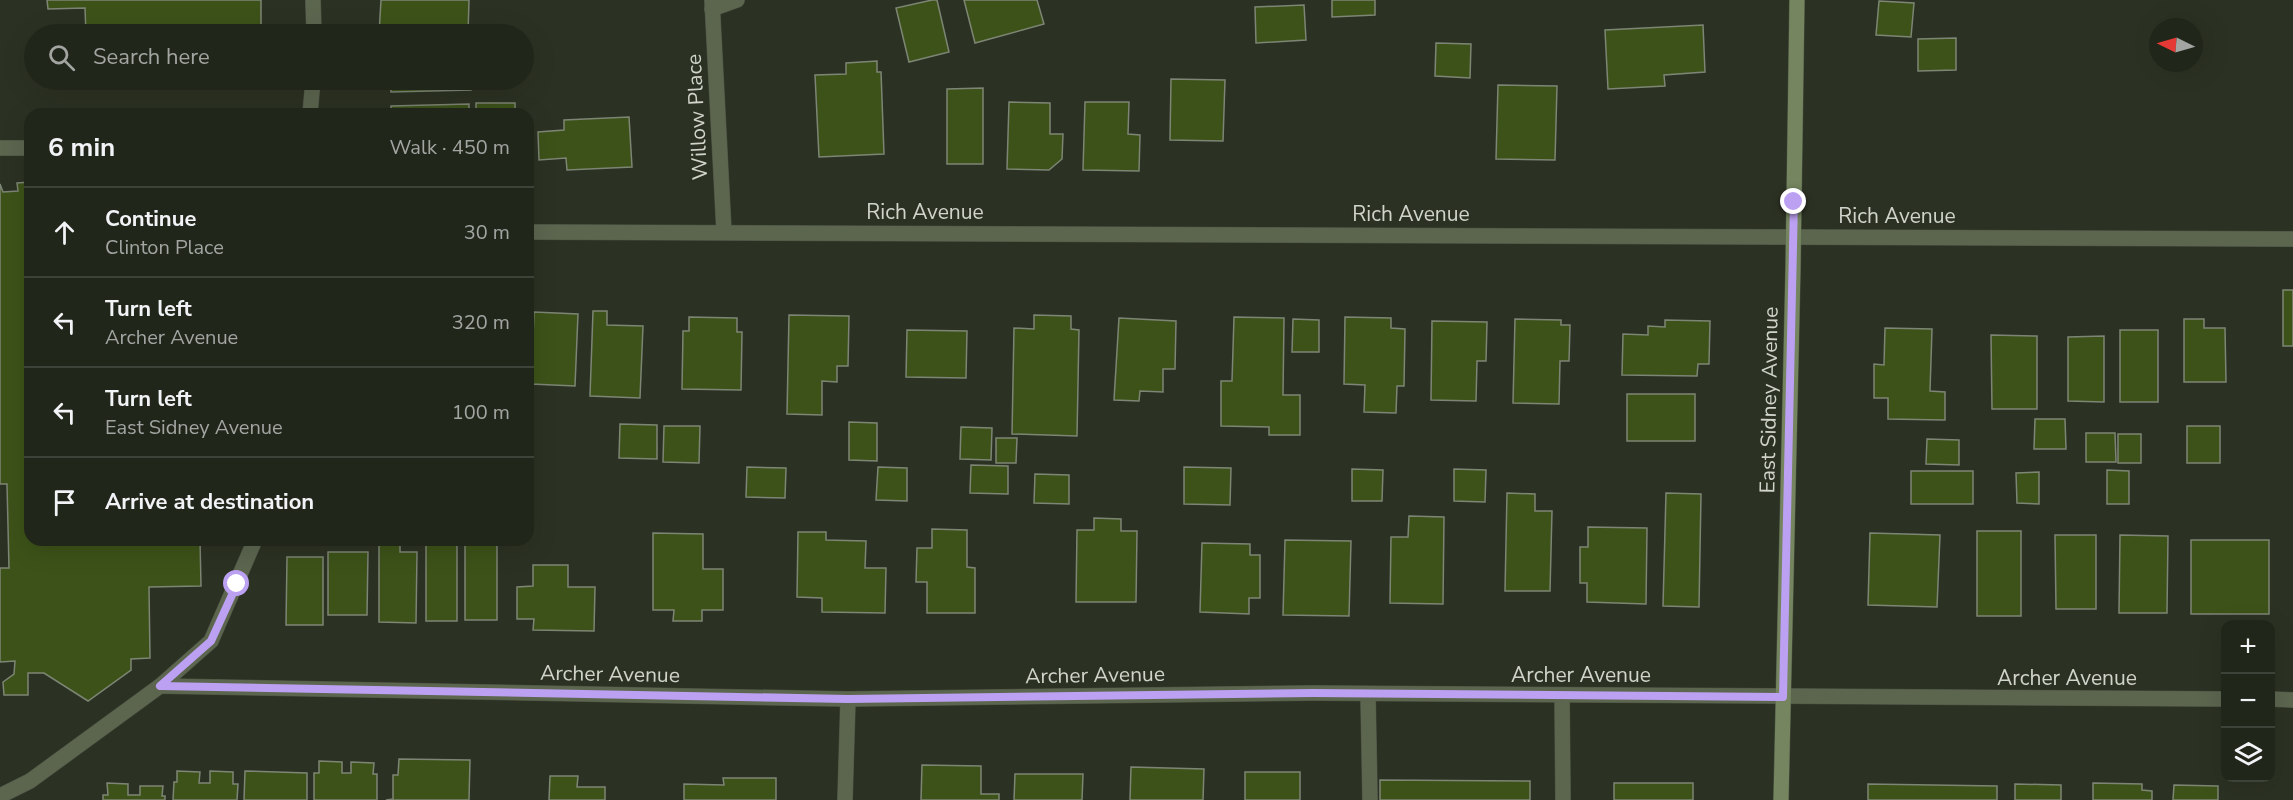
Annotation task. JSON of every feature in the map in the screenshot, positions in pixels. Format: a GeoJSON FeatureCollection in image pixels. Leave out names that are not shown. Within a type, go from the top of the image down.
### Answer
{"type":"FeatureCollection","features":[{"type":"Feature","properties":{"kind":"street"},"geometry":{"type":"LineString","coordinates":[[313,0],[314,24]]}},
{"type":"Feature","properties":{"kind":"street"},"geometry":{"type":"LineString","coordinates":[[712,4],[737,0]]}},
{"type":"Feature","properties":{"kind":"street","name":"East Sidney Avenue"},"geometry":{"type":"LineString","coordinates":[[1781,800],[1797,0]]}},
{"type":"Feature","properties":{"kind":"street","name":"Willow Place"},"geometry":{"type":"LineString","coordinates":[[712,4],[724,232]]}},
{"type":"Feature","properties":{"kind":"street"},"geometry":{"type":"LineString","coordinates":[[311,108],[312,90]]}},
{"type":"Feature","properties":{"kind":"street"},"geometry":{"type":"LineString","coordinates":[[0,148],[24,148]]}},
{"type":"Feature","properties":{"kind":"street","name":"Rich Avenue"},"geometry":{"type":"LineString","coordinates":[[534,231],[2293,239]]}},
{"type":"Feature","properties":{"kind":"street"},"geometry":{"type":"LineString","coordinates":[[0,796],[30,781],[160,686],[211,641],[252,546]]}},
{"type":"Feature","properties":{"kind":"street","name":"Archer Avenue"},"geometry":{"type":"LineString","coordinates":[[160,686],[848,699],[1313,693],[2221,699]]}},
{"type":"Feature","properties":{"kind":"street"},"geometry":{"type":"LineString","coordinates":[[1368,695],[1370,800]]}},
{"type":"Feature","properties":{"kind":"street"},"geometry":{"type":"LineString","coordinates":[[1562,695],[1563,800]]}},
{"type":"Feature","properties":{"kind":"street"},"geometry":{"type":"LineString","coordinates":[[845,800],[848,699]]}},
{"type":"Feature","properties":{"kind":"street"},"geometry":{"type":"LineString","coordinates":[[2275,699],[2293,700]]}},
{"type":"Feature","properties":{"kind":"building"},"geometry":{"type":"Polygon","coordinates":[[[47,0],[261,0],[261,24],[86,24],[85,8],[48,9],[47,0]]]}},
{"type":"Feature","properties":{"kind":"building"},"geometry":{"type":"Polygon","coordinates":[[[381,0],[469,0],[468,24],[380,24],[381,0]]]}},
{"type":"Feature","properties":{"kind":"building"},"geometry":{"type":"Polygon","coordinates":[[[937,0],[949,52],[909,62],[896,8],[937,0]]]}},
{"type":"Feature","properties":{"kind":"building"},"geometry":{"type":"Polygon","coordinates":[[[964,0],[1037,0],[1044,24],[975,43],[964,0]]]}},
{"type":"Feature","properties":{"kind":"building"},"geometry":{"type":"Polygon","coordinates":[[[1332,0],[1375,0],[1375,15],[1332,17],[1332,0]]]}},
{"type":"Feature","properties":{"kind":"building"},"geometry":{"type":"Polygon","coordinates":[[[1879,1],[1914,3],[1911,37],[1876,35],[1879,1]]]}},
{"type":"Feature","properties":{"kind":"building"},"geometry":{"type":"Polygon","coordinates":[[[1304,5],[1306,40],[1256,43],[1255,7],[1304,5]]]}},
{"type":"Feature","properties":{"kind":"building"},"geometry":{"type":"Polygon","coordinates":[[[1703,25],[1705,72],[1664,75],[1665,86],[1608,89],[1605,30],[1703,25]]]}},
{"type":"Feature","properties":{"kind":"building"},"geometry":{"type":"Polygon","coordinates":[[[1956,38],[1956,70],[1918,71],[1918,39],[1956,38]]]}},
{"type":"Feature","properties":{"kind":"building"},"geometry":{"type":"Polygon","coordinates":[[[1436,43],[1471,44],[1470,78],[1435,76],[1436,43]]]}},
{"type":"Feature","properties":{"kind":"building"},"geometry":{"type":"Polygon","coordinates":[[[877,61],[877,72],[881,72],[884,154],[819,157],[815,75],[846,74],[846,63],[877,61]]]}},
{"type":"Feature","properties":{"kind":"building"},"geometry":{"type":"Polygon","coordinates":[[[1171,79],[1225,80],[1223,141],[1170,140],[1171,79]]]}},
{"type":"Feature","properties":{"kind":"building"},"geometry":{"type":"Polygon","coordinates":[[[1498,85],[1557,86],[1555,160],[1496,159],[1498,85]]]}},
{"type":"Feature","properties":{"kind":"building"},"geometry":{"type":"Polygon","coordinates":[[[983,88],[983,164],[947,164],[947,89],[983,88]]]}},
{"type":"Feature","properties":{"kind":"building"},"geometry":{"type":"Polygon","coordinates":[[[391,90],[471,90],[391,92],[391,90]]]}},
{"type":"Feature","properties":{"kind":"building"},"geometry":{"type":"Polygon","coordinates":[[[1009,102],[1050,103],[1050,134],[1063,134],[1062,159],[1049,170],[1007,169],[1009,102]]]}},
{"type":"Feature","properties":{"kind":"building"},"geometry":{"type":"Polygon","coordinates":[[[1085,102],[1129,102],[1128,134],[1140,135],[1139,171],[1083,170],[1085,102]]]}},
{"type":"Feature","properties":{"kind":"building"},"geometry":{"type":"Polygon","coordinates":[[[476,103],[515,103],[515,108],[476,108],[476,103]]]}},
{"type":"Feature","properties":{"kind":"building"},"geometry":{"type":"Polygon","coordinates":[[[469,104],[469,108],[391,108],[391,106],[469,104]]]}},
{"type":"Feature","properties":{"kind":"building"},"geometry":{"type":"Polygon","coordinates":[[[629,117],[632,167],[567,170],[566,158],[539,160],[538,132],[564,130],[564,120],[629,117]]]}},
{"type":"Feature","properties":{"kind":"building"},"geometry":{"type":"Polygon","coordinates":[[[24,182],[24,546],[200,546],[201,586],[149,587],[150,658],[131,659],[131,670],[88,701],[44,673],[28,673],[28,695],[4,695],[3,682],[14,674],[15,661],[0,662],[0,568],[9,568],[7,484],[0,484],[0,184],[3,192],[18,191],[17,183],[24,182]]]}},
{"type":"Feature","properties":{"kind":"building"},"geometry":{"type":"Polygon","coordinates":[[[2283,290],[2293,290],[2293,346],[2283,346],[2283,290]]]}},
{"type":"Feature","properties":{"kind":"building"},"geometry":{"type":"Polygon","coordinates":[[[593,311],[607,311],[607,325],[643,326],[640,398],[590,396],[593,311]]]}},
{"type":"Feature","properties":{"kind":"building"},"geometry":{"type":"Polygon","coordinates":[[[534,312],[578,314],[575,386],[534,384],[534,312]]]}},
{"type":"Feature","properties":{"kind":"building"},"geometry":{"type":"Polygon","coordinates":[[[789,315],[849,316],[848,366],[837,366],[837,382],[822,381],[822,415],[787,414],[789,315]]]}},
{"type":"Feature","properties":{"kind":"building"},"geometry":{"type":"Polygon","coordinates":[[[1034,315],[1071,316],[1071,329],[1079,330],[1077,436],[1012,434],[1014,328],[1034,329],[1034,315]]]}},
{"type":"Feature","properties":{"kind":"building"},"geometry":{"type":"Polygon","coordinates":[[[689,317],[737,318],[737,332],[742,332],[741,390],[682,389],[683,331],[689,331],[689,317]]]}},
{"type":"Feature","properties":{"kind":"building"},"geometry":{"type":"Polygon","coordinates":[[[1234,317],[1284,318],[1283,395],[1300,395],[1300,435],[1269,435],[1269,427],[1221,426],[1221,381],[1232,381],[1234,317]]]}},
{"type":"Feature","properties":{"kind":"building"},"geometry":{"type":"Polygon","coordinates":[[[1345,317],[1391,318],[1391,328],[1405,329],[1404,386],[1397,386],[1396,413],[1364,412],[1365,385],[1344,384],[1345,317]]]}},
{"type":"Feature","properties":{"kind":"building"},"geometry":{"type":"Polygon","coordinates":[[[1119,318],[1176,321],[1175,369],[1163,369],[1163,392],[1140,391],[1139,401],[1114,400],[1119,318]]]}},
{"type":"Feature","properties":{"kind":"building"},"geometry":{"type":"Polygon","coordinates":[[[1293,319],[1319,320],[1319,352],[1292,352],[1293,319]]]}},
{"type":"Feature","properties":{"kind":"building"},"geometry":{"type":"Polygon","coordinates":[[[1515,319],[1561,320],[1561,325],[1570,325],[1569,361],[1560,361],[1559,404],[1513,403],[1515,319]]]}},
{"type":"Feature","properties":{"kind":"building"},"geometry":{"type":"Polygon","coordinates":[[[2184,319],[2204,319],[2204,328],[2225,328],[2226,382],[2184,382],[2184,319]]]}},
{"type":"Feature","properties":{"kind":"building"},"geometry":{"type":"Polygon","coordinates":[[[1665,320],[1710,321],[1709,364],[1698,364],[1697,376],[1622,375],[1623,334],[1648,335],[1648,326],[1665,327],[1665,320]]]}},
{"type":"Feature","properties":{"kind":"building"},"geometry":{"type":"Polygon","coordinates":[[[1432,321],[1487,322],[1486,361],[1477,361],[1476,401],[1431,400],[1432,321]]]}},
{"type":"Feature","properties":{"kind":"building"},"geometry":{"type":"Polygon","coordinates":[[[1885,328],[1932,329],[1930,391],[1945,392],[1945,420],[1888,419],[1888,398],[1874,398],[1874,364],[1884,365],[1885,328]]]}},
{"type":"Feature","properties":{"kind":"building"},"geometry":{"type":"Polygon","coordinates":[[[907,330],[967,331],[966,378],[906,377],[907,330]]]}},
{"type":"Feature","properties":{"kind":"building"},"geometry":{"type":"Polygon","coordinates":[[[2120,330],[2158,330],[2158,402],[2120,402],[2120,330]]]}},
{"type":"Feature","properties":{"kind":"building"},"geometry":{"type":"Polygon","coordinates":[[[1991,335],[2037,336],[2037,409],[1992,409],[1991,335]]]}},
{"type":"Feature","properties":{"kind":"building"},"geometry":{"type":"Polygon","coordinates":[[[2104,336],[2104,402],[2068,401],[2068,337],[2104,336]]]}},
{"type":"Feature","properties":{"kind":"building"},"geometry":{"type":"Polygon","coordinates":[[[1627,394],[1695,394],[1695,441],[1627,441],[1627,394]]]}},
{"type":"Feature","properties":{"kind":"building"},"geometry":{"type":"Polygon","coordinates":[[[2035,419],[2065,419],[2066,449],[2034,449],[2035,419]]]}},
{"type":"Feature","properties":{"kind":"building"},"geometry":{"type":"Polygon","coordinates":[[[849,422],[877,423],[877,461],[849,460],[849,422]]]}},
{"type":"Feature","properties":{"kind":"building"},"geometry":{"type":"Polygon","coordinates":[[[620,424],[657,425],[657,459],[619,458],[620,424]]]}},
{"type":"Feature","properties":{"kind":"building"},"geometry":{"type":"Polygon","coordinates":[[[664,426],[700,426],[699,463],[663,462],[664,426]]]}},
{"type":"Feature","properties":{"kind":"building"},"geometry":{"type":"Polygon","coordinates":[[[2187,426],[2220,426],[2220,463],[2187,463],[2187,426]]]}},
{"type":"Feature","properties":{"kind":"building"},"geometry":{"type":"Polygon","coordinates":[[[961,427],[992,428],[991,460],[960,459],[961,427]]]}},
{"type":"Feature","properties":{"kind":"building"},"geometry":{"type":"Polygon","coordinates":[[[2086,433],[2115,433],[2116,462],[2086,462],[2086,433]]]}},
{"type":"Feature","properties":{"kind":"building"},"geometry":{"type":"Polygon","coordinates":[[[2118,434],[2141,434],[2141,463],[2118,463],[2118,434]]]}},
{"type":"Feature","properties":{"kind":"building"},"geometry":{"type":"Polygon","coordinates":[[[996,438],[1017,438],[1016,463],[996,463],[996,438]]]}},
{"type":"Feature","properties":{"kind":"building"},"geometry":{"type":"Polygon","coordinates":[[[1927,439],[1959,440],[1959,465],[1926,464],[1927,439]]]}},
{"type":"Feature","properties":{"kind":"building"},"geometry":{"type":"Polygon","coordinates":[[[971,465],[1008,466],[1008,494],[970,493],[971,465]]]}},
{"type":"Feature","properties":{"kind":"building"},"geometry":{"type":"Polygon","coordinates":[[[747,467],[786,468],[785,498],[746,497],[747,467]]]}},
{"type":"Feature","properties":{"kind":"building"},"geometry":{"type":"Polygon","coordinates":[[[878,467],[907,468],[907,501],[876,500],[878,467]]]}},
{"type":"Feature","properties":{"kind":"building"},"geometry":{"type":"Polygon","coordinates":[[[1184,467],[1231,468],[1230,505],[1184,504],[1184,467]]]}},
{"type":"Feature","properties":{"kind":"building"},"geometry":{"type":"Polygon","coordinates":[[[1352,469],[1383,470],[1382,501],[1352,501],[1352,469]]]}},
{"type":"Feature","properties":{"kind":"building"},"geometry":{"type":"Polygon","coordinates":[[[1454,469],[1486,470],[1485,502],[1454,501],[1454,469]]]}},
{"type":"Feature","properties":{"kind":"building"},"geometry":{"type":"Polygon","coordinates":[[[2107,470],[2129,471],[2129,504],[2107,504],[2107,470]]]}},
{"type":"Feature","properties":{"kind":"building"},"geometry":{"type":"Polygon","coordinates":[[[1911,471],[1973,471],[1973,504],[1911,504],[1911,471]]]}},
{"type":"Feature","properties":{"kind":"building"},"geometry":{"type":"Polygon","coordinates":[[[2039,472],[2039,504],[2017,503],[2016,473],[2039,472]]]}},
{"type":"Feature","properties":{"kind":"building"},"geometry":{"type":"Polygon","coordinates":[[[1035,474],[1069,475],[1069,504],[1034,503],[1035,474]]]}},
{"type":"Feature","properties":{"kind":"building"},"geometry":{"type":"Polygon","coordinates":[[[1507,493],[1535,494],[1535,511],[1552,511],[1550,591],[1505,591],[1507,493]]]}},
{"type":"Feature","properties":{"kind":"building"},"geometry":{"type":"Polygon","coordinates":[[[1666,493],[1701,494],[1699,607],[1663,606],[1666,493]]]}},
{"type":"Feature","properties":{"kind":"building"},"geometry":{"type":"Polygon","coordinates":[[[1409,516],[1444,517],[1443,604],[1390,603],[1391,537],[1408,537],[1409,516]]]}},
{"type":"Feature","properties":{"kind":"building"},"geometry":{"type":"Polygon","coordinates":[[[1094,518],[1121,519],[1121,531],[1137,531],[1136,602],[1076,602],[1077,530],[1094,530],[1094,518]]]}},
{"type":"Feature","properties":{"kind":"building"},"geometry":{"type":"Polygon","coordinates":[[[1588,527],[1647,528],[1646,604],[1587,602],[1587,583],[1580,583],[1580,547],[1588,547],[1588,527]]]}},
{"type":"Feature","properties":{"kind":"building"},"geometry":{"type":"Polygon","coordinates":[[[932,529],[967,530],[967,567],[975,568],[975,613],[927,613],[927,582],[916,582],[917,548],[932,548],[932,529]]]}},
{"type":"Feature","properties":{"kind":"building"},"geometry":{"type":"Polygon","coordinates":[[[1977,531],[2021,531],[2021,616],[1977,616],[1977,531]]]}},
{"type":"Feature","properties":{"kind":"building"},"geometry":{"type":"Polygon","coordinates":[[[798,532],[826,532],[826,540],[866,541],[865,568],[886,568],[885,613],[822,612],[822,598],[797,597],[798,532]]]}},
{"type":"Feature","properties":{"kind":"building"},"geometry":{"type":"Polygon","coordinates":[[[653,533],[703,534],[703,569],[723,569],[723,610],[702,610],[702,621],[673,621],[674,610],[653,610],[653,533]]]}},
{"type":"Feature","properties":{"kind":"building"},"geometry":{"type":"Polygon","coordinates":[[[1870,533],[1940,535],[1937,607],[1868,605],[1870,533]]]}},
{"type":"Feature","properties":{"kind":"building"},"geometry":{"type":"Polygon","coordinates":[[[2055,535],[2096,535],[2096,609],[2056,609],[2055,535]]]}},
{"type":"Feature","properties":{"kind":"building"},"geometry":{"type":"Polygon","coordinates":[[[2120,535],[2168,536],[2167,613],[2119,613],[2120,535]]]}},
{"type":"Feature","properties":{"kind":"building"},"geometry":{"type":"Polygon","coordinates":[[[1285,540],[1351,541],[1349,616],[1283,615],[1285,540]]]}},
{"type":"Feature","properties":{"kind":"building"},"geometry":{"type":"Polygon","coordinates":[[[2191,540],[2269,540],[2269,614],[2191,614],[2191,540]]]}},
{"type":"Feature","properties":{"kind":"building"},"geometry":{"type":"Polygon","coordinates":[[[1202,543],[1250,544],[1250,555],[1260,555],[1260,598],[1249,598],[1249,614],[1200,612],[1202,543]]]}},
{"type":"Feature","properties":{"kind":"building"},"geometry":{"type":"Polygon","coordinates":[[[379,546],[400,546],[400,552],[417,552],[416,623],[379,622],[379,546]]]}},
{"type":"Feature","properties":{"kind":"building"},"geometry":{"type":"Polygon","coordinates":[[[426,546],[457,546],[457,621],[426,621],[426,546]]]}},
{"type":"Feature","properties":{"kind":"building"},"geometry":{"type":"Polygon","coordinates":[[[465,546],[497,546],[497,620],[465,620],[465,546]]]}},
{"type":"Feature","properties":{"kind":"building"},"geometry":{"type":"Polygon","coordinates":[[[328,552],[368,552],[367,615],[328,615],[328,552]]]}},
{"type":"Feature","properties":{"kind":"building"},"geometry":{"type":"Polygon","coordinates":[[[287,557],[323,557],[323,625],[286,625],[287,557]]]}},
{"type":"Feature","properties":{"kind":"building"},"geometry":{"type":"Polygon","coordinates":[[[533,565],[568,565],[568,587],[595,587],[594,631],[533,630],[534,619],[517,619],[517,587],[533,586],[533,565]]]}},
{"type":"Feature","properties":{"kind":"building"},"geometry":{"type":"Polygon","coordinates":[[[399,759],[470,760],[469,800],[386,800],[393,799],[393,775],[398,775],[399,759]]]}},
{"type":"Feature","properties":{"kind":"building"},"geometry":{"type":"Polygon","coordinates":[[[319,761],[342,762],[342,773],[351,773],[351,762],[374,763],[373,774],[377,774],[377,800],[314,800],[314,773],[319,773],[319,761]]]}},
{"type":"Feature","properties":{"kind":"building"},"geometry":{"type":"Polygon","coordinates":[[[922,765],[981,766],[981,794],[999,794],[999,800],[921,800],[922,765]]]}},
{"type":"Feature","properties":{"kind":"building"},"geometry":{"type":"Polygon","coordinates":[[[1131,767],[1204,769],[1203,800],[1130,800],[1131,767]]]}},
{"type":"Feature","properties":{"kind":"building"},"geometry":{"type":"Polygon","coordinates":[[[177,771],[200,772],[199,783],[210,783],[210,771],[233,772],[233,784],[238,784],[237,800],[173,800],[177,771]]]}},
{"type":"Feature","properties":{"kind":"building"},"geometry":{"type":"Polygon","coordinates":[[[245,771],[307,773],[307,800],[244,800],[245,771]]]}},
{"type":"Feature","properties":{"kind":"building"},"geometry":{"type":"Polygon","coordinates":[[[1245,772],[1300,772],[1300,800],[1245,800],[1245,772]]]}},
{"type":"Feature","properties":{"kind":"building"},"geometry":{"type":"Polygon","coordinates":[[[1015,774],[1083,774],[1082,800],[1014,800],[1015,774]]]}},
{"type":"Feature","properties":{"kind":"building"},"geometry":{"type":"Polygon","coordinates":[[[550,776],[578,776],[577,787],[605,787],[605,800],[549,800],[550,776]]]}},
{"type":"Feature","properties":{"kind":"building"},"geometry":{"type":"Polygon","coordinates":[[[723,778],[776,778],[776,800],[684,800],[684,784],[724,785],[723,778]]]}},
{"type":"Feature","properties":{"kind":"building"},"geometry":{"type":"Polygon","coordinates":[[[1380,780],[1530,781],[1530,800],[1380,800],[1380,780]]]}},
{"type":"Feature","properties":{"kind":"building"},"geometry":{"type":"Polygon","coordinates":[[[107,783],[128,784],[128,795],[140,795],[140,786],[163,786],[162,796],[165,796],[165,800],[103,800],[103,795],[108,795],[107,783]]]}},
{"type":"Feature","properties":{"kind":"building"},"geometry":{"type":"Polygon","coordinates":[[[1614,783],[1693,783],[1693,800],[1614,800],[1614,783]]]}},
{"type":"Feature","properties":{"kind":"building"},"geometry":{"type":"Polygon","coordinates":[[[2093,783],[2142,784],[2142,790],[2152,791],[2152,800],[2093,800],[2093,783]]]}},
{"type":"Feature","properties":{"kind":"building"},"geometry":{"type":"Polygon","coordinates":[[[1868,784],[1997,786],[1997,800],[1868,800],[1868,784]]]}},
{"type":"Feature","properties":{"kind":"building"},"geometry":{"type":"Polygon","coordinates":[[[2015,784],[2061,785],[2061,800],[2015,800],[2015,784]]]}},
{"type":"Feature","properties":{"kind":"building"},"geometry":{"type":"Polygon","coordinates":[[[2174,785],[2218,786],[2218,800],[2173,800],[2174,785]]]}},
{"type":"Feature","properties":{"kind":"route"},"geometry":{"type":"LineString","coordinates":[[237,584],[211,641],[160,686],[848,699],[1313,693],[1783,697],[1794,202]]}}]}
